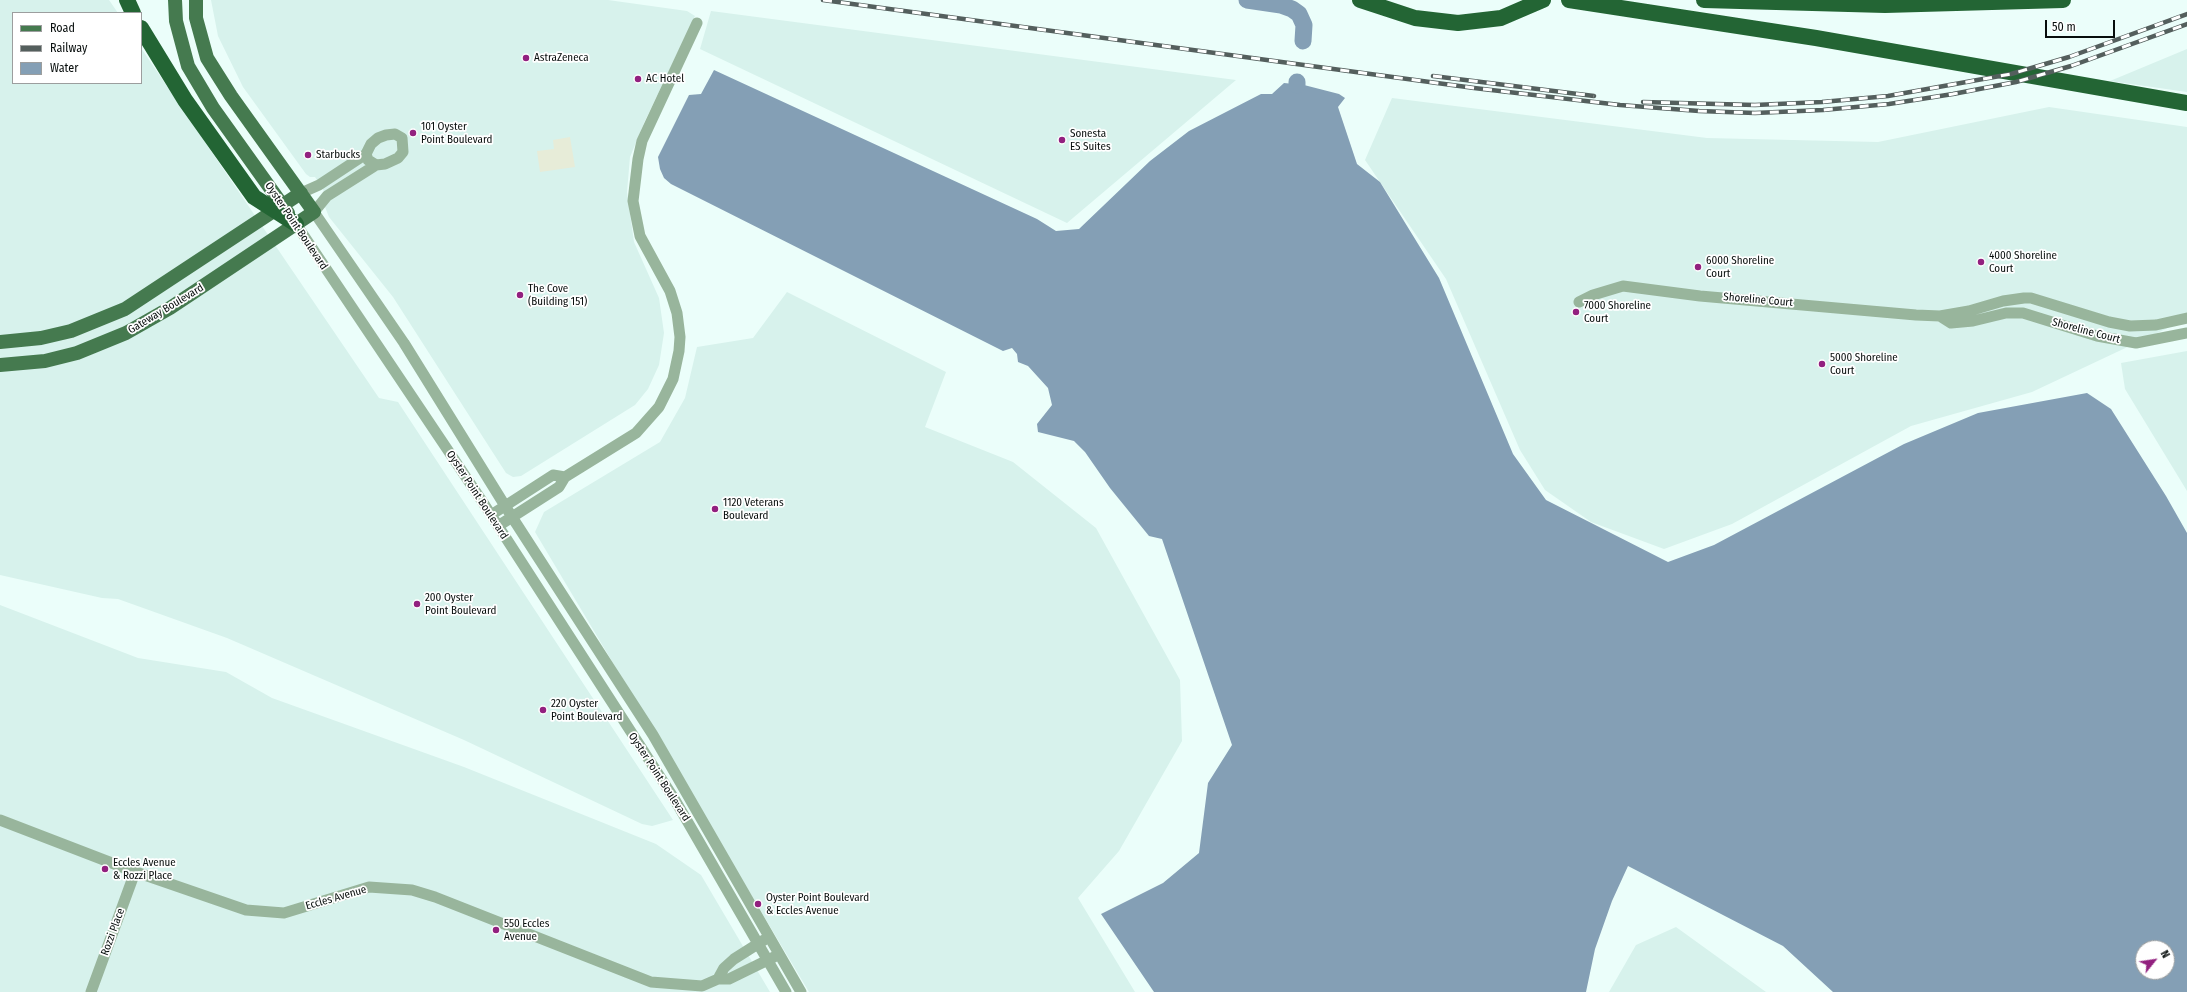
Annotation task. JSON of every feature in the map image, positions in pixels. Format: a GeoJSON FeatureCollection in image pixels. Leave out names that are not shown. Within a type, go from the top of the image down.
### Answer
{"type":"FeatureCollection","features":[{"type":"Feature","properties":{"kind":"highway"},"geometry":{"type":"LineString","coordinates":[[126,0],[132,12]]}},
{"type":"Feature","properties":{"kind":"highway"},"geometry":{"type":"LineString","coordinates":[[1360,0],[1430,22],[1472,23],[1501,18],[1543,0]]}},
{"type":"Feature","properties":{"kind":"highway"},"geometry":{"type":"LineString","coordinates":[[1569,0],[1845,43],[2187,103]]}},
{"type":"Feature","properties":{"kind":"highway"},"geometry":{"type":"LineString","coordinates":[[1704,0],[1878,5],[2063,0]]}},
{"type":"Feature","properties":{"kind":"highway"},"geometry":{"type":"LineString","coordinates":[[142,30],[189,105],[254,197],[279,208],[296,224]]}},
{"type":"Feature","properties":{"kind":"main road","name":"Oyster Point Boulevard"},"geometry":{"type":"LineString","coordinates":[[175,0],[176,21],[188,66],[279,208]]}},
{"type":"Feature","properties":{"kind":"main road","name":"Oyster Point Boulevard"},"geometry":{"type":"LineString","coordinates":[[196,0],[196,18],[207,58],[231,96],[314,212]]}},
{"type":"Feature","properties":{"kind":"main road","name":"Gateway Boulevard"},"geometry":{"type":"LineString","coordinates":[[0,342],[41,338],[70,331],[125,308],[301,193]]}},
{"type":"Feature","properties":{"kind":"main road","name":"Gateway Boulevard"},"geometry":{"type":"LineString","coordinates":[[0,365],[45,360],[77,353],[126,333],[170,308],[314,212]]}},
{"type":"Feature","properties":{"kind":"street"},"geometry":{"type":"LineString","coordinates":[[498,526],[559,487],[565,477],[636,433],[659,407],[673,379],[680,352],[677,313],[670,291],[640,236],[633,201],[638,159],[642,141],[698,23]]}},
{"type":"Feature","properties":{"kind":"street"},"geometry":{"type":"LineString","coordinates":[[301,193],[319,185],[366,154],[371,144],[378,138],[395,134],[402,138],[404,145],[403,152],[398,158],[385,164],[376,165],[327,196],[314,212]]}},
{"type":"Feature","properties":{"kind":"street"},"geometry":{"type":"LineString","coordinates":[[366,154],[368,160],[376,165]]}},
{"type":"Feature","properties":{"kind":"street","name":"Oyster Point Boulevard"},"geometry":{"type":"LineString","coordinates":[[314,212],[404,343],[505,506],[671,764],[778,955],[801,992]]}},
{"type":"Feature","properties":{"kind":"street","name":"Oyster Point Boulevard"},"geometry":{"type":"LineString","coordinates":[[296,224],[491,515],[674,800],[786,992]]}},
{"type":"Feature","properties":{"kind":"street","name":"Shoreline Court"},"geometry":{"type":"LineString","coordinates":[[1579,302],[1600,292],[1622,286],[1700,296],[1940,316],[1969,311],[2003,301],[2031,298],[2109,322],[2130,326],[2156,325],[2187,318]]}},
{"type":"Feature","properties":{"kind":"street","name":"Shoreline Court"},"geometry":{"type":"LineString","coordinates":[[1940,316],[1951,323],[1973,321],[2006,313],[2023,313],[2097,336],[2136,343],[2187,333]]}},
{"type":"Feature","properties":{"kind":"street"},"geometry":{"type":"LineString","coordinates":[[491,515],[553,476],[565,477]]}},
{"type":"Feature","properties":{"kind":"street","name":"Eccles Avenue"},"geometry":{"type":"LineString","coordinates":[[0,820],[135,872],[246,910],[274,913],[284,912],[369,887],[412,890],[443,900],[651,982],[702,986],[718,979],[729,979],[778,955]]}},
{"type":"Feature","properties":{"kind":"street","name":"Rozzi Place"},"geometry":{"type":"LineString","coordinates":[[91,992],[135,872]]}},
{"type":"Feature","properties":{"kind":"street"},"geometry":{"type":"LineString","coordinates":[[718,979],[724,968],[734,959],[768,937]]}},
{"type":"Feature","properties":{"kind":"shaded area"},"geometry":{"type":"Polygon","coordinates":[[[0,0],[109,0],[117,12],[12,12],[12,84],[142,84],[142,49],[379,398],[398,402],[673,820],[652,826],[642,824],[464,740],[227,638],[118,599],[102,598],[0,575],[0,0]]]}},
{"type":"Feature","properties":{"kind":"shaded area"},"geometry":{"type":"Polygon","coordinates":[[[211,0],[608,0],[687,11],[695,16],[644,123],[630,157],[627,192],[634,242],[659,298],[664,333],[659,365],[648,389],[635,405],[521,476],[513,477],[506,473],[393,297],[329,217],[325,207],[327,196],[315,177],[310,177],[306,174],[243,87],[218,36],[211,0]]]}},
{"type":"Feature","properties":{"kind":"shaded area"},"geometry":{"type":"Polygon","coordinates":[[[711,11],[1236,80],[1067,223],[700,49],[711,11]]]}},
{"type":"Feature","properties":{"kind":"shaded area"},"geometry":{"type":"Polygon","coordinates":[[[2187,49],[2187,92],[2110,81],[2187,49]]]}},
{"type":"Feature","properties":{"kind":"shaded area"},"geometry":{"type":"Polygon","coordinates":[[[1392,98],[1707,138],[1878,142],[2049,107],[2187,127],[2187,319],[2032,392],[1911,426],[1732,524],[1664,549],[1591,522],[1545,490],[1520,450],[1446,279],[1365,160],[1392,98]]]}},
{"type":"Feature","properties":{"kind":"shaded area"},"geometry":{"type":"Polygon","coordinates":[[[570,137],[575,167],[540,172],[537,151],[554,149],[553,140],[570,137]]]}},
{"type":"Feature","properties":{"kind":"shaded area"},"geometry":{"type":"Polygon","coordinates":[[[787,292],[946,372],[925,427],[1013,462],[1096,528],[1180,680],[1182,741],[1119,851],[1078,898],[1135,992],[809,992],[535,532],[544,512],[660,442],[685,398],[697,347],[753,338],[787,292]]]}},
{"type":"Feature","properties":{"kind":"shaded area"},"geometry":{"type":"Polygon","coordinates":[[[2187,351],[2187,491],[2125,389],[2121,363],[2187,351]]]}},
{"type":"Feature","properties":{"kind":"shaded area"},"geometry":{"type":"Polygon","coordinates":[[[0,605],[138,658],[226,672],[272,698],[464,767],[656,844],[701,875],[770,992],[0,992],[0,605]]]}},
{"type":"Feature","properties":{"kind":"shaded area"},"geometry":{"type":"Polygon","coordinates":[[[1676,927],[1766,992],[1609,992],[1636,945],[1676,927]]]}},
{"type":"Feature","properties":{"kind":"water"},"geometry":{"type":"Polygon","coordinates":[[[714,70],[1037,219],[1056,231],[1079,229],[1150,161],[1189,131],[1261,94],[1272,94],[1284,83],[1304,85],[1339,94],[1345,98],[1338,107],[1357,164],[1380,182],[1439,278],[1513,454],[1546,500],[1668,562],[1714,545],[1904,444],[1978,413],[2087,393],[2111,409],[2166,496],[2187,533],[2187,992],[1833,992],[1783,946],[1628,866],[1612,901],[1595,949],[1586,992],[1154,992],[1101,914],[1163,883],[1199,853],[1208,783],[1232,745],[1162,539],[1149,536],[1110,488],[1085,452],[1074,441],[1038,432],[1037,424],[1052,405],[1048,388],[1028,366],[1018,362],[1017,354],[1012,348],[1003,351],[671,184],[664,178],[660,169],[658,157],[689,95],[701,94],[714,70]]]}},
{"type":"Feature","properties":{"kind":"waterway"},"geometry":{"type":"LineString","coordinates":[[1247,0],[1281,5],[1292,9],[1299,14],[1304,25],[1303,41]]}},
{"type":"Feature","properties":{"kind":"railway"},"geometry":{"type":"LineString","coordinates":[[823,0],[1474,88],[1620,105],[1699,111],[1755,113],[1823,110],[1889,104],[2016,82],[2071,66],[2187,24]]}},
{"type":"Feature","properties":{"kind":"railway"},"geometry":{"type":"LineString","coordinates":[[1643,102],[1755,105],[1822,102],[1888,96],[2011,74],[2069,57],[2187,14]]}},
{"type":"Feature","properties":{"kind":"railway"},"geometry":{"type":"LineString","coordinates":[[1433,76],[1594,96]]}},
{"type":"Feature","properties":{"kind":"place","name":"AstraZeneca"},"geometry":{"type":"Point","coordinates":[526,58]}},
{"type":"Feature","properties":{"kind":"place","name":"AC Hotel"},"geometry":{"type":"Point","coordinates":[638,79]}},
{"type":"Feature","properties":{"kind":"place","name":"101 Oyster Point Boulevard"},"geometry":{"type":"Point","coordinates":[413,133]}},
{"type":"Feature","properties":{"kind":"place","name":"Sonesta ES Suites"},"geometry":{"type":"Point","coordinates":[1062,140]}},
{"type":"Feature","properties":{"kind":"place","name":"Starbucks"},"geometry":{"type":"Point","coordinates":[308,155]}},
{"type":"Feature","properties":{"kind":"place","name":"4000 Shoreline Court"},"geometry":{"type":"Point","coordinates":[1981,262]}},
{"type":"Feature","properties":{"kind":"place","name":"6000 Shoreline Court"},"geometry":{"type":"Point","coordinates":[1698,267]}},
{"type":"Feature","properties":{"kind":"place","name":"The Cove (Building 151)"},"geometry":{"type":"Point","coordinates":[520,295]}},
{"type":"Feature","properties":{"kind":"place","name":"7000 Shoreline Court"},"geometry":{"type":"Point","coordinates":[1576,312]}},
{"type":"Feature","properties":{"kind":"place","name":"5000 Shoreline Court"},"geometry":{"type":"Point","coordinates":[1822,364]}},
{"type":"Feature","properties":{"kind":"place","name":"1120 Veterans Boulevard"},"geometry":{"type":"Point","coordinates":[715,509]}},
{"type":"Feature","properties":{"kind":"place","name":"200 Oyster Point Boulevard"},"geometry":{"type":"Point","coordinates":[417,604]}},
{"type":"Feature","properties":{"kind":"place","name":"220 Oyster Point Boulevard"},"geometry":{"type":"Point","coordinates":[543,710]}},
{"type":"Feature","properties":{"kind":"place","name":"Eccles Avenue & Rozzi Place"},"geometry":{"type":"Point","coordinates":[105,869]}},
{"type":"Feature","properties":{"kind":"place","name":"Oyster Point Boulevard & Eccles Avenue"},"geometry":{"type":"Point","coordinates":[758,904]}},
{"type":"Feature","properties":{"kind":"place","name":"550 Eccles Avenue"},"geometry":{"type":"Point","coordinates":[496,930]}}]}
